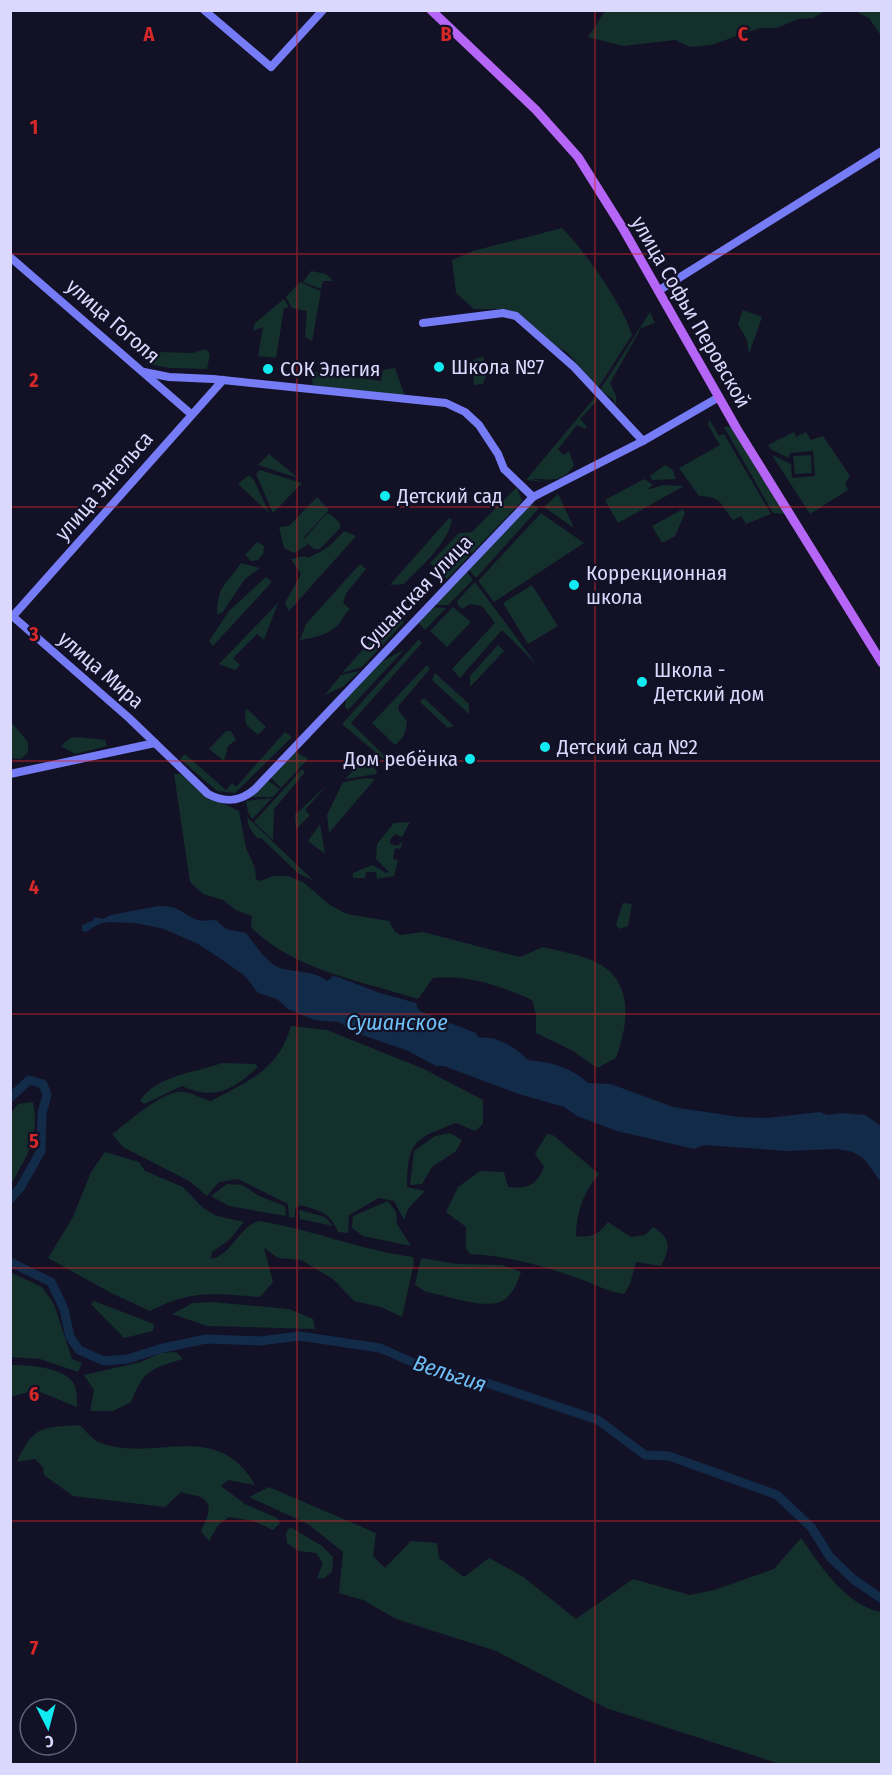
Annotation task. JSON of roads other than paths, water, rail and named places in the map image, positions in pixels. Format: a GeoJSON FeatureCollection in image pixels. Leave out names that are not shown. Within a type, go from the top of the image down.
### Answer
{"type":"FeatureCollection","features":[{"type":"Feature","properties":{"kind":"main road","name":"улица Софьи Перовской"},"geometry":{"type":"LineString","coordinates":[[431,10],[536,110],[578,157],[719,397],[882,663]]}},
{"type":"Feature","properties":{"kind":"street"},"geometry":{"type":"LineString","coordinates":[[204,10],[271,67],[323,10]]}},
{"type":"Feature","properties":{"kind":"street"},"geometry":{"type":"LineString","coordinates":[[658,291],[882,151]]}},
{"type":"Feature","properties":{"kind":"street","name":"улица Гоголя"},"geometry":{"type":"LineString","coordinates":[[10,257],[190,414]]}},
{"type":"Feature","properties":{"kind":"street"},"geometry":{"type":"LineString","coordinates":[[423,323],[503,314],[516,316],[574,367],[643,441]]}},
{"type":"Feature","properties":{"kind":"street"},"geometry":{"type":"LineString","coordinates":[[144,372],[169,377],[223,380],[446,404],[465,412],[479,425],[498,454],[504,469],[532,497]]}},
{"type":"Feature","properties":{"kind":"street","name":"улица Энгельса"},"geometry":{"type":"LineString","coordinates":[[12,615],[190,414],[223,380]]}},
{"type":"Feature","properties":{"kind":"street","name":"Сушанская улица"},"geometry":{"type":"LineString","coordinates":[[167,754],[208,794],[219,799],[236,800],[252,792],[532,497],[643,441],[719,397]]}},
{"type":"Feature","properties":{"kind":"street","name":"улица Мира"},"geometry":{"type":"LineString","coordinates":[[12,615],[167,754]]}},
{"type":"Feature","properties":{"kind":"street"},"geometry":{"type":"LineString","coordinates":[[10,774],[155,743]]}},
{"type":"Feature","properties":{"kind":"water","name":"Сушанское"},"geometry":{"type":"Polygon","coordinates":[[[158,906],[175,908],[197,920],[216,920],[226,929],[246,933],[262,954],[277,967],[312,974],[327,981],[333,976],[338,977],[380,993],[416,1003],[418,1009],[424,1013],[476,1033],[479,1038],[493,1038],[506,1043],[528,1060],[567,1069],[588,1083],[611,1084],[673,1107],[739,1117],[767,1118],[819,1112],[828,1115],[842,1113],[865,1115],[881,1126],[881,1182],[864,1159],[853,1152],[837,1149],[787,1151],[704,1145],[694,1149],[617,1131],[577,1116],[564,1107],[519,1094],[444,1066],[436,1066],[406,1050],[356,1033],[339,1022],[315,1020],[288,1009],[277,999],[258,993],[245,976],[198,944],[164,929],[136,923],[108,922],[99,924],[86,932],[82,931],[82,925],[94,920],[94,917],[103,919],[111,915],[158,906]]]}},
{"type":"Feature","properties":{"kind":"waterway","name":"Вельгия"},"geometry":{"type":"LineString","coordinates":[[10,1098],[29,1080],[43,1084],[47,1095],[42,1113],[41,1151],[20,1188],[10,1199]]}},
{"type":"Feature","properties":{"kind":"waterway","name":"Вельгия"},"geometry":{"type":"LineString","coordinates":[[10,1262],[51,1282],[64,1309],[70,1337],[79,1350],[104,1361],[127,1359],[163,1348],[206,1339],[260,1341],[299,1336],[380,1348],[421,1366],[487,1383],[598,1420],[645,1455],[669,1456],[777,1495],[811,1527],[830,1557],[853,1579],[882,1599]]}},
{"type":"Feature","properties":{"kind":"place","name":"Школа №7"},"geometry":{"type":"Point","coordinates":[439,367]}},
{"type":"Feature","properties":{"kind":"place","name":"СОК Элегия"},"geometry":{"type":"Point","coordinates":[268,369]}},
{"type":"Feature","properties":{"kind":"place","name":"Детский сад"},"geometry":{"type":"Point","coordinates":[385,496]}},
{"type":"Feature","properties":{"kind":"place","name":"Коррекционная школа"},"geometry":{"type":"Point","coordinates":[574,585]}},
{"type":"Feature","properties":{"kind":"place","name":"Школа - Детский дом"},"geometry":{"type":"Point","coordinates":[642,682]}},
{"type":"Feature","properties":{"kind":"place","name":"Детский сад №2"},"geometry":{"type":"Point","coordinates":[545,747]}},
{"type":"Feature","properties":{"kind":"place","name":"Дом ребёнка"},"geometry":{"type":"Point","coordinates":[470,759]}}]}
